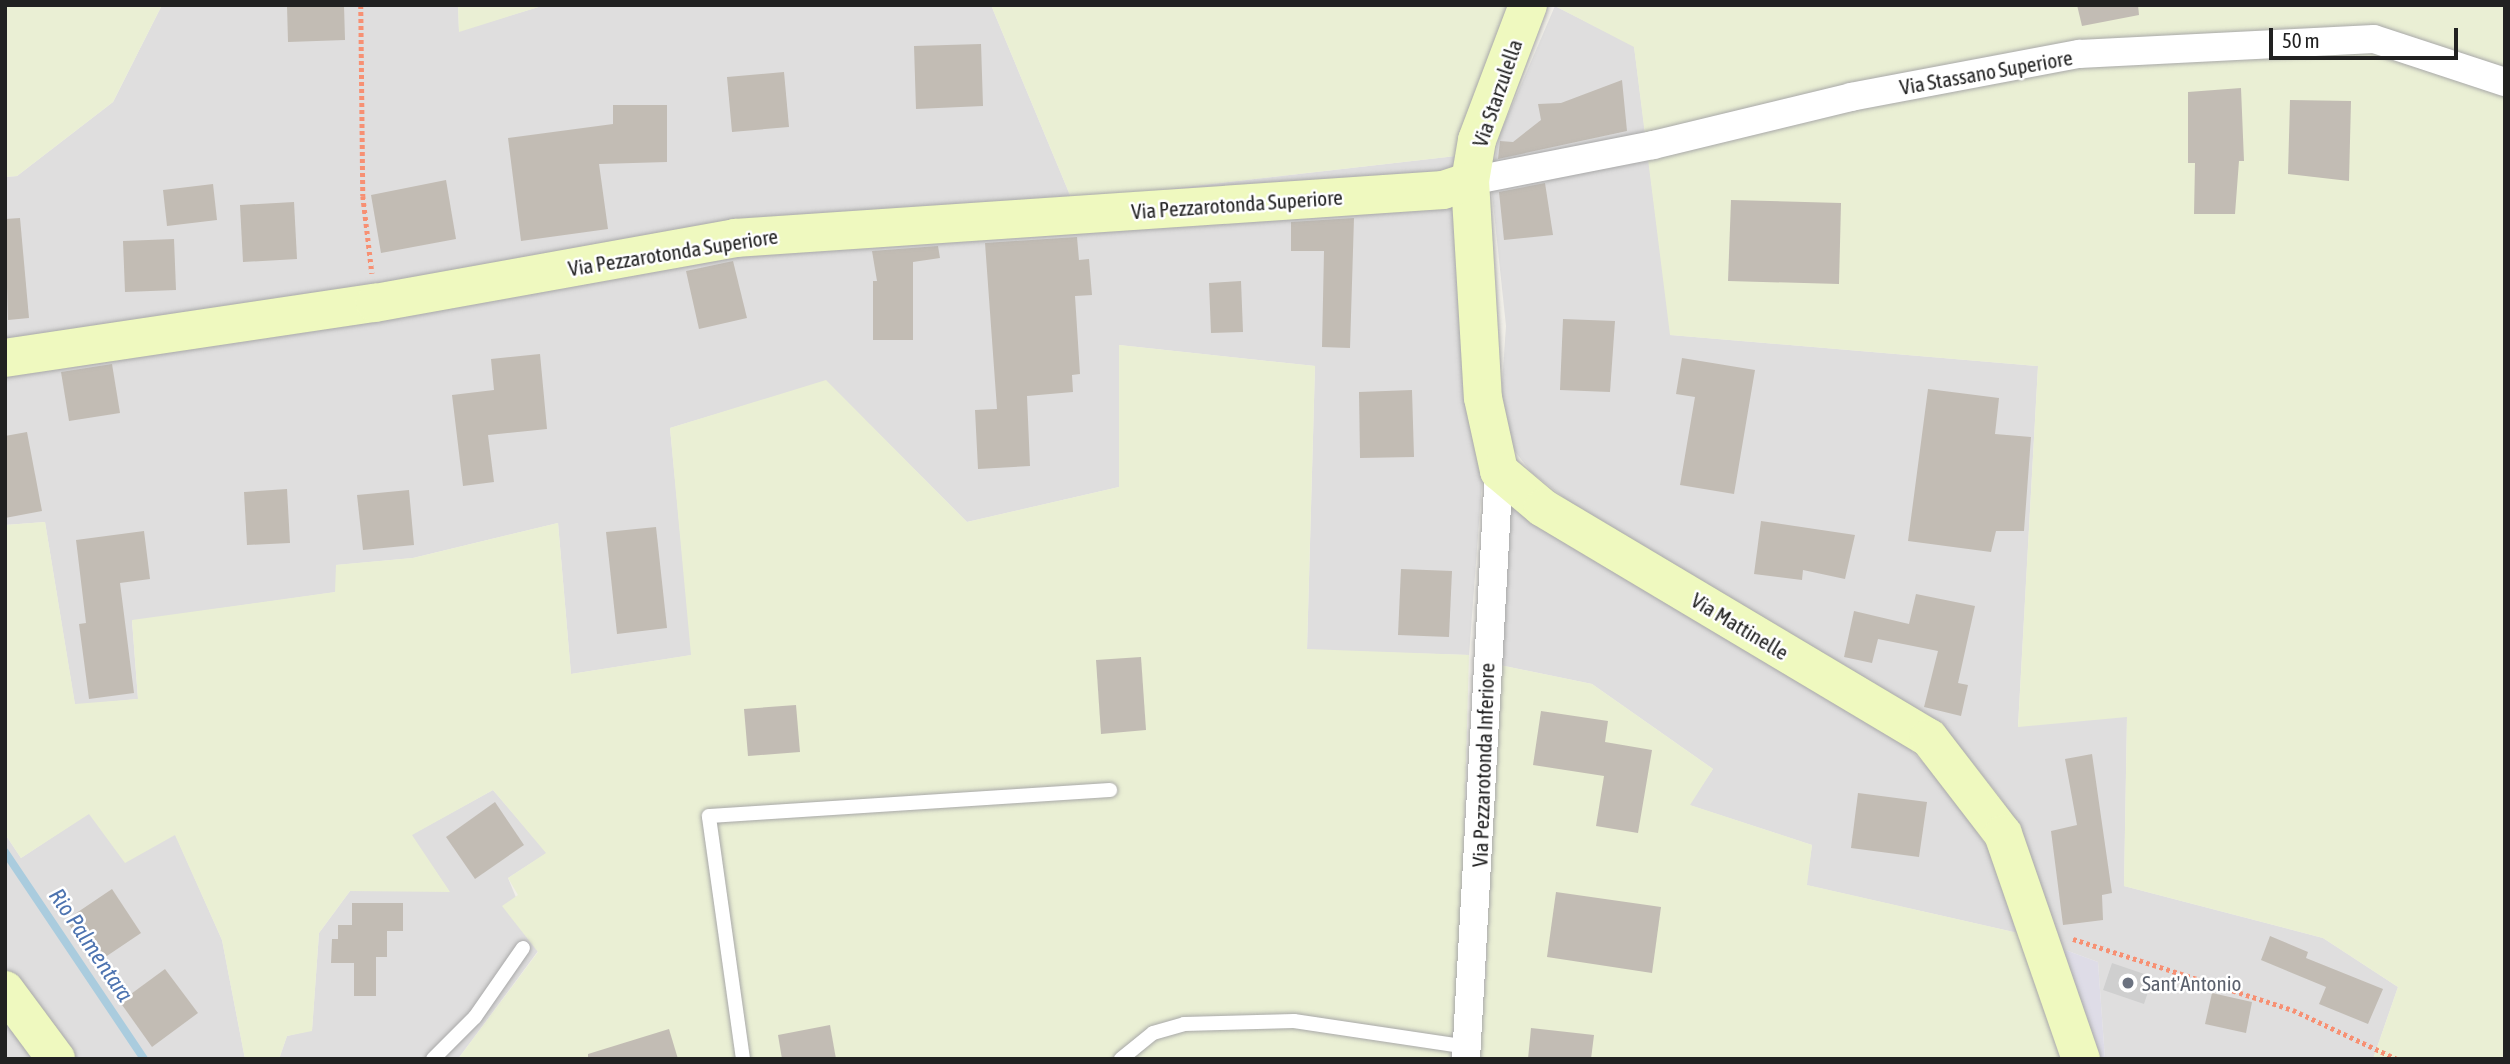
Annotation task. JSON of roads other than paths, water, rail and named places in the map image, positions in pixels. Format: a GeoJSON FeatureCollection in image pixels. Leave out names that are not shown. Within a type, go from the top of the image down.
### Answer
{"type":"FeatureCollection","features":[{"type":"Feature","properties":{"kind":"street","name":"Via Starzulella"},"geometry":{"type":"LineString","coordinates":[[1470,181],[1477,140],[1528,5]]}},
{"type":"Feature","properties":{"kind":"street","name":"Via Stassano Superiore"},"geometry":{"type":"LineString","coordinates":[[1470,181],[1653,145],[1851,97],[2079,54],[2374,39],[2505,82]]}},
{"type":"Feature","properties":{"kind":"street","name":"Via Pezzarotonda Superiore"},"geometry":{"type":"LineString","coordinates":[[5,358],[375,303],[735,238],[1430,191],[1470,181]]}},
{"type":"Feature","properties":{"kind":"street"},"geometry":{"type":"LineString","coordinates":[[1470,181],[1483,398],[1499,471]]}},
{"type":"Feature","properties":{"kind":"street","name":"Via Mattinelle"},"geometry":{"type":"LineString","coordinates":[[1499,471],[1543,508],[1929,738],[2003,834],[2081,1059]]}},
{"type":"Feature","properties":{"kind":"street","name":"Via Pezzarotonda Inferiore"},"geometry":{"type":"LineString","coordinates":[[1467,1053],[1499,471]]}},
{"type":"Feature","properties":{"kind":"street"},"geometry":{"type":"LineString","coordinates":[[5,990],[56,1059]]}},
{"type":"Feature","properties":{"kind":"lane"},"geometry":{"type":"LineString","coordinates":[[743,1059],[709,816],[1110,790]]}},
{"type":"Feature","properties":{"kind":"lane"},"geometry":{"type":"LineString","coordinates":[[433,1059],[475,1017],[523,948]]}},
{"type":"Feature","properties":{"kind":"lane"},"geometry":{"type":"LineString","coordinates":[[1121,1059],[1153,1033],[1184,1024],[1294,1021],[1467,1053]]}},
{"type":"Feature","properties":{"kind":"waterway","name":"Rio Palmentara"},"geometry":{"type":"LineString","coordinates":[[5,852],[144,1059]]}},
{"type":"Feature","properties":{"kind":"place","name":"Sant'Antonio"},"geometry":{"type":"Point","coordinates":[2128,983]}}]}
